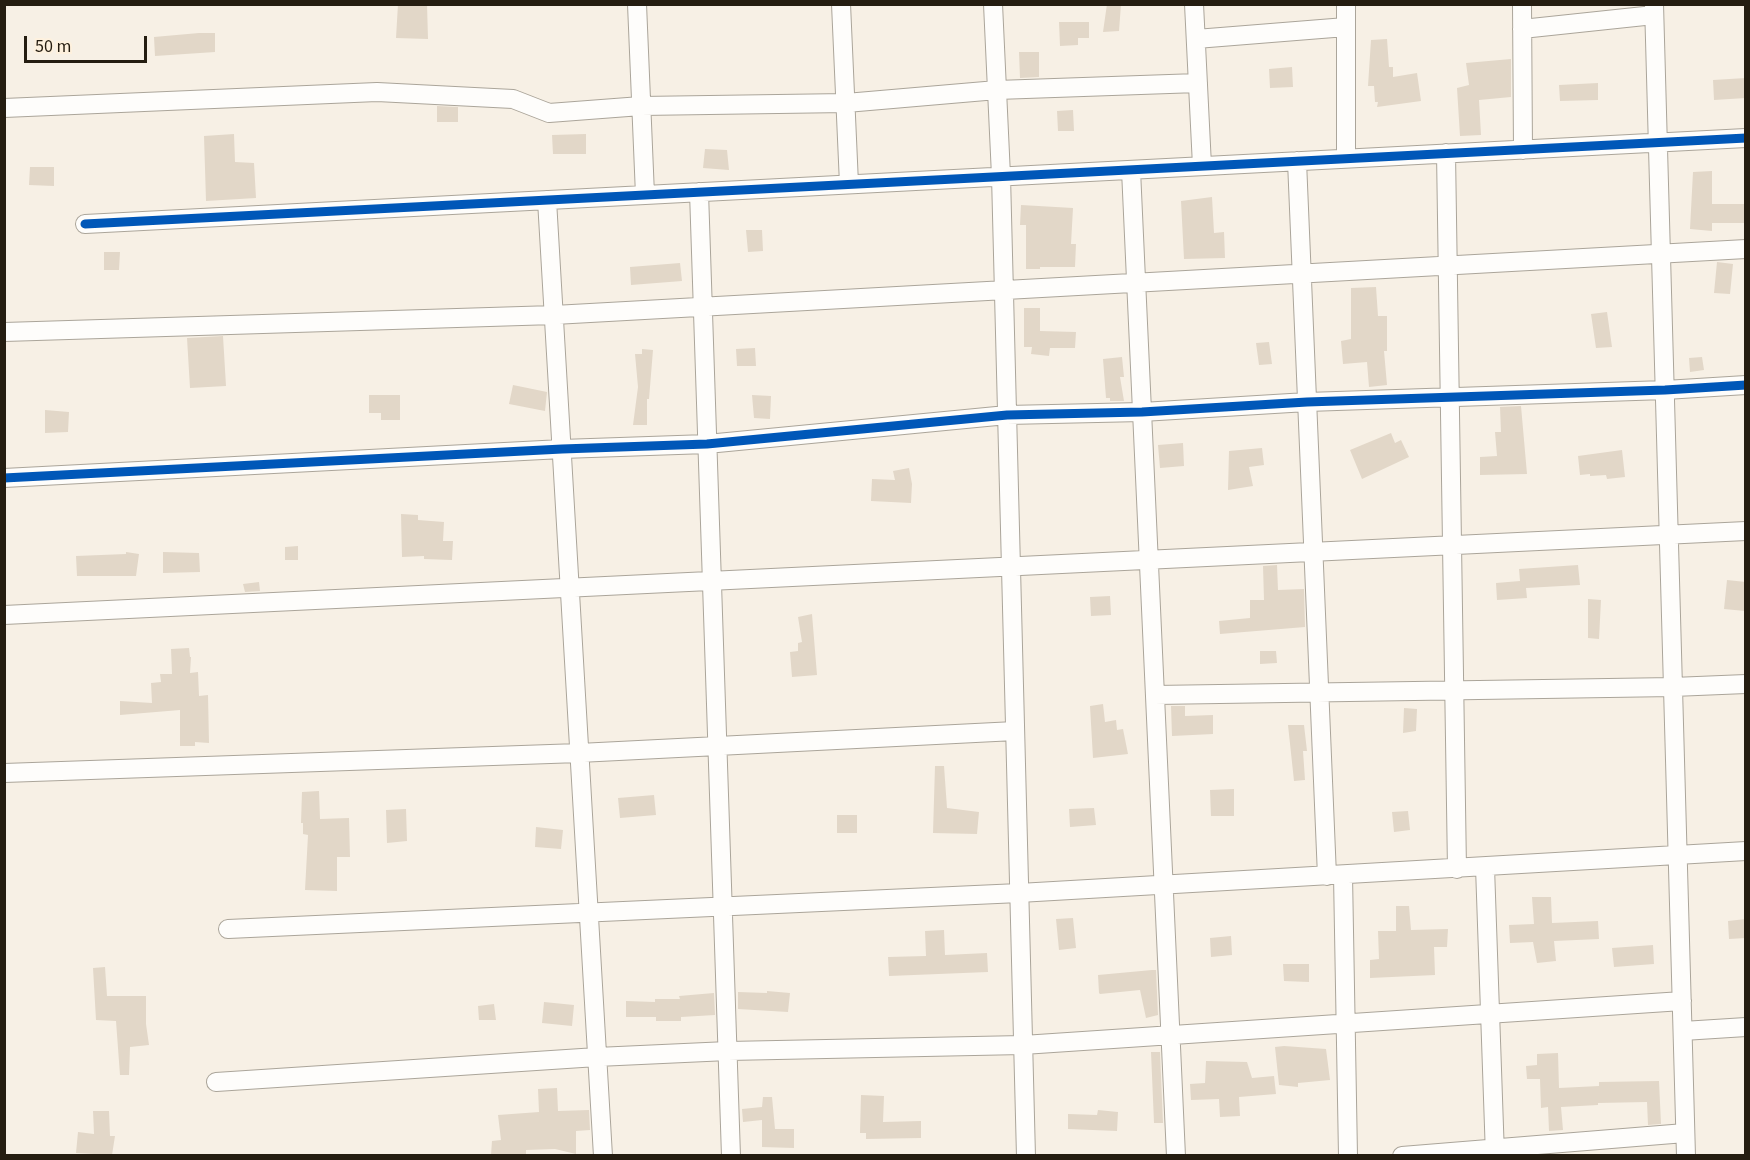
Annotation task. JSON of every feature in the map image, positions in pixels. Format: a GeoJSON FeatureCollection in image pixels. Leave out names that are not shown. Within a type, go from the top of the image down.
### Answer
{"type":"FeatureCollection","features":[{"type":"Feature","properties":{"kind":"street"},"geometry":{"type":"LineString","coordinates":[[637,4],[645,195]]}},
{"type":"Feature","properties":{"kind":"street"},"geometry":{"type":"LineString","coordinates":[[841,4],[849,184]]}},
{"type":"Feature","properties":{"kind":"street"},"geometry":{"type":"LineString","coordinates":[[993,4],[1001,177],[1026,1155]]}},
{"type":"Feature","properties":{"kind":"street"},"geometry":{"type":"LineString","coordinates":[[1194,4],[1202,166]]}},
{"type":"Feature","properties":{"kind":"street"},"geometry":{"type":"LineString","coordinates":[[1346,4],[1346,158]]}},
{"type":"Feature","properties":{"kind":"street"},"geometry":{"type":"LineString","coordinates":[[1522,4],[1523,150]]}},
{"type":"Feature","properties":{"kind":"street"},"geometry":{"type":"LineString","coordinates":[[1522,29],[1654,10],[1686,1155]]}},
{"type":"Feature","properties":{"kind":"street"},"geometry":{"type":"LineString","coordinates":[[1196,39],[1346,27]]}},
{"type":"Feature","properties":{"kind":"street"},"geometry":{"type":"LineString","coordinates":[[4,108],[377,92],[513,99],[549,113],[641,106],[846,103],[997,90],[1198,83]]}},
{"type":"Feature","properties":{"kind":"street"},"geometry":{"type":"LineString","coordinates":[[85,224],[1746,138]]}},
{"type":"Feature","properties":{"kind":"street"},"geometry":{"type":"LineString","coordinates":[[1446,153],[1457,869]]}},
{"type":"Feature","properties":{"kind":"street"},"geometry":{"type":"LineString","coordinates":[[1298,161],[1320,692],[1345,1024],[1348,1155]]}},
{"type":"Feature","properties":{"kind":"street"},"geometry":{"type":"LineString","coordinates":[[1131,170],[1176,1155]]}},
{"type":"Feature","properties":{"kind":"street"},"geometry":{"type":"LineString","coordinates":[[699,192],[731,1155]]}},
{"type":"Feature","properties":{"kind":"street"},"geometry":{"type":"LineString","coordinates":[[548,200],[603,1155]]}},
{"type":"Feature","properties":{"kind":"street"},"geometry":{"type":"LineString","coordinates":[[4,332],[554,315],[1746,249]]}},
{"type":"Feature","properties":{"kind":"street"},"geometry":{"type":"LineString","coordinates":[[4,478],[562,449],[707,444],[1007,415],[1142,412],[1307,402],[1665,390],[1746,385]]}},
{"type":"Feature","properties":{"kind":"street"},"geometry":{"type":"LineString","coordinates":[[4,615],[1746,531]]}},
{"type":"Feature","properties":{"kind":"street"},"geometry":{"type":"LineString","coordinates":[[1155,695],[1746,684]]}},
{"type":"Feature","properties":{"kind":"street"},"geometry":{"type":"LineString","coordinates":[[4,773],[579,753],[1015,731]]}},
{"type":"Feature","properties":{"kind":"street"},"geometry":{"type":"LineString","coordinates":[[228,929],[1019,893],[1746,851]]}},
{"type":"Feature","properties":{"kind":"street"},"geometry":{"type":"LineString","coordinates":[[1485,867],[1495,1152]]}},
{"type":"Feature","properties":{"kind":"street"},"geometry":{"type":"LineString","coordinates":[[216,1082],[597,1057],[728,1051],[1023,1045],[1682,1001]]}},
{"type":"Feature","properties":{"kind":"street"},"geometry":{"type":"LineString","coordinates":[[1683,1031],[1746,1027]]}},
{"type":"Feature","properties":{"kind":"street"},"geometry":{"type":"LineString","coordinates":[[1402,1155],[1495,1152],[1685,1133]]}},
{"type":"Feature","properties":{"kind":"building"},"geometry":{"type":"Polygon","coordinates":[[[398,4],[427,4],[428,39],[396,38],[398,4]]]}},
{"type":"Feature","properties":{"kind":"building"},"geometry":{"type":"Polygon","coordinates":[[[1107,4],[1121,4],[1119,31],[1103,32],[1107,4]]]}},
{"type":"Feature","properties":{"kind":"building"},"geometry":{"type":"Polygon","coordinates":[[[1059,22],[1089,22],[1089,38],[1078,38],[1078,45],[1060,46],[1059,22]]]}},
{"type":"Feature","properties":{"kind":"building"},"geometry":{"type":"Polygon","coordinates":[[[215,33],[215,52],[155,56],[154,37],[215,33]]]}},
{"type":"Feature","properties":{"kind":"building"},"geometry":{"type":"Polygon","coordinates":[[[1387,39],[1389,67],[1393,67],[1393,77],[1417,73],[1421,101],[1377,107],[1374,86],[1368,86],[1371,40],[1387,39]]]}},
{"type":"Feature","properties":{"kind":"building"},"geometry":{"type":"Polygon","coordinates":[[[1019,52],[1039,52],[1039,77],[1020,78],[1019,52]]]}},
{"type":"Feature","properties":{"kind":"building"},"geometry":{"type":"Polygon","coordinates":[[[1511,59],[1511,97],[1479,100],[1481,135],[1460,136],[1457,88],[1469,85],[1466,63],[1511,59]]]}},
{"type":"Feature","properties":{"kind":"building"},"geometry":{"type":"Polygon","coordinates":[[[1292,67],[1293,87],[1270,88],[1269,69],[1292,67]]]}},
{"type":"Feature","properties":{"kind":"building"},"geometry":{"type":"Polygon","coordinates":[[[1746,78],[1746,98],[1714,100],[1713,80],[1746,78]]]}},
{"type":"Feature","properties":{"kind":"building"},"geometry":{"type":"Polygon","coordinates":[[[1598,83],[1598,100],[1560,101],[1559,85],[1598,83]]]}},
{"type":"Feature","properties":{"kind":"building"},"geometry":{"type":"Polygon","coordinates":[[[437,106],[458,107],[458,122],[437,122],[437,106]]]}},
{"type":"Feature","properties":{"kind":"building"},"geometry":{"type":"Polygon","coordinates":[[[1073,110],[1074,131],[1058,131],[1057,111],[1073,110]]]}},
{"type":"Feature","properties":{"kind":"building"},"geometry":{"type":"Polygon","coordinates":[[[234,134],[235,162],[254,163],[256,198],[206,201],[204,136],[234,134]]]}},
{"type":"Feature","properties":{"kind":"building"},"geometry":{"type":"Polygon","coordinates":[[[586,134],[586,154],[553,154],[552,135],[586,134]]]}},
{"type":"Feature","properties":{"kind":"building"},"geometry":{"type":"Polygon","coordinates":[[[705,149],[727,150],[729,170],[703,168],[705,149]]]}},
{"type":"Feature","properties":{"kind":"building"},"geometry":{"type":"Polygon","coordinates":[[[30,167],[54,167],[54,186],[29,185],[30,167]]]}},
{"type":"Feature","properties":{"kind":"building"},"geometry":{"type":"Polygon","coordinates":[[[1712,171],[1712,204],[1746,204],[1746,223],[1712,223],[1712,231],[1690,229],[1693,172],[1712,171]]]}},
{"type":"Feature","properties":{"kind":"building"},"geometry":{"type":"Polygon","coordinates":[[[1212,197],[1214,233],[1224,232],[1225,258],[1184,259],[1181,201],[1212,197]]]}},
{"type":"Feature","properties":{"kind":"building"},"geometry":{"type":"Polygon","coordinates":[[[1021,205],[1073,208],[1071,244],[1076,244],[1075,267],[1026,269],[1026,225],[1020,225],[1021,205]]]}},
{"type":"Feature","properties":{"kind":"building"},"geometry":{"type":"Polygon","coordinates":[[[746,230],[762,230],[763,251],[748,252],[746,230]]]}},
{"type":"Feature","properties":{"kind":"building"},"geometry":{"type":"Polygon","coordinates":[[[104,252],[120,252],[119,270],[104,270],[104,252]]]}},
{"type":"Feature","properties":{"kind":"building"},"geometry":{"type":"Polygon","coordinates":[[[1717,262],[1733,264],[1730,294],[1714,293],[1717,262]]]}},
{"type":"Feature","properties":{"kind":"building"},"geometry":{"type":"Polygon","coordinates":[[[680,263],[682,281],[631,285],[630,267],[680,263]]]}},
{"type":"Feature","properties":{"kind":"building"},"geometry":{"type":"Polygon","coordinates":[[[1376,287],[1378,316],[1387,316],[1387,351],[1384,351],[1387,385],[1369,387],[1367,362],[1343,364],[1341,341],[1351,339],[1351,288],[1376,287]]]}},
{"type":"Feature","properties":{"kind":"building"},"geometry":{"type":"Polygon","coordinates":[[[1024,308],[1040,308],[1040,331],[1076,332],[1075,348],[1050,348],[1049,356],[1031,354],[1032,347],[1024,347],[1024,308]]]}},
{"type":"Feature","properties":{"kind":"building"},"geometry":{"type":"Polygon","coordinates":[[[1607,312],[1612,347],[1596,348],[1591,314],[1607,312]]]}},
{"type":"Feature","properties":{"kind":"building"},"geometry":{"type":"Polygon","coordinates":[[[223,336],[226,386],[190,388],[187,338],[223,336]]]}},
{"type":"Feature","properties":{"kind":"building"},"geometry":{"type":"Polygon","coordinates":[[[1269,342],[1272,364],[1259,365],[1256,343],[1269,342]]]}},
{"type":"Feature","properties":{"kind":"building"},"geometry":{"type":"Polygon","coordinates":[[[755,348],[756,366],[737,366],[736,349],[755,348]]]}},
{"type":"Feature","properties":{"kind":"building"},"geometry":{"type":"Polygon","coordinates":[[[642,349],[653,350],[649,399],[647,399],[647,425],[633,425],[638,387],[635,354],[642,354],[642,349]]]}},
{"type":"Feature","properties":{"kind":"building"},"geometry":{"type":"Polygon","coordinates":[[[1122,357],[1124,377],[1120,377],[1124,401],[1110,401],[1110,398],[1106,398],[1103,359],[1122,357]]]}},
{"type":"Feature","properties":{"kind":"building"},"geometry":{"type":"Polygon","coordinates":[[[1702,357],[1704,370],[1690,372],[1689,358],[1702,357]]]}},
{"type":"Feature","properties":{"kind":"building"},"geometry":{"type":"Polygon","coordinates":[[[513,385],[547,392],[545,411],[509,404],[513,385]]]}},
{"type":"Feature","properties":{"kind":"building"},"geometry":{"type":"Polygon","coordinates":[[[369,395],[400,395],[400,420],[381,420],[381,413],[369,413],[369,395]]]}},
{"type":"Feature","properties":{"kind":"building"},"geometry":{"type":"Polygon","coordinates":[[[752,395],[771,396],[770,419],[754,418],[752,395]]]}},
{"type":"Feature","properties":{"kind":"building"},"geometry":{"type":"Polygon","coordinates":[[[1521,406],[1527,474],[1480,475],[1480,457],[1497,456],[1495,432],[1501,432],[1500,407],[1521,406]]]}},
{"type":"Feature","properties":{"kind":"building"},"geometry":{"type":"Polygon","coordinates":[[[45,410],[69,412],[68,432],[45,433],[45,410]]]}},
{"type":"Feature","properties":{"kind":"building"},"geometry":{"type":"Polygon","coordinates":[[[1391,433],[1395,443],[1401,440],[1409,457],[1362,479],[1350,450],[1391,433]]]}},
{"type":"Feature","properties":{"kind":"building"},"geometry":{"type":"Polygon","coordinates":[[[1183,443],[1184,466],[1160,468],[1158,445],[1183,443]]]}},
{"type":"Feature","properties":{"kind":"building"},"geometry":{"type":"Polygon","coordinates":[[[1262,448],[1264,465],[1249,467],[1253,486],[1228,490],[1229,451],[1262,448]]]}},
{"type":"Feature","properties":{"kind":"building"},"geometry":{"type":"Polygon","coordinates":[[[1622,450],[1625,477],[1607,479],[1606,475],[1580,475],[1578,456],[1622,450]]]}},
{"type":"Feature","properties":{"kind":"building"},"geometry":{"type":"Polygon","coordinates":[[[909,468],[912,484],[911,503],[871,501],[872,479],[895,480],[893,471],[909,468]]]}},
{"type":"Feature","properties":{"kind":"building"},"geometry":{"type":"Polygon","coordinates":[[[401,514],[418,515],[418,520],[444,522],[443,541],[453,541],[452,560],[424,559],[424,556],[402,557],[401,514]]]}},
{"type":"Feature","properties":{"kind":"building"},"geometry":{"type":"Polygon","coordinates":[[[298,546],[298,560],[285,560],[285,547],[298,546]]]}},
{"type":"Feature","properties":{"kind":"building"},"geometry":{"type":"Polygon","coordinates":[[[126,552],[139,554],[136,576],[77,576],[76,556],[126,554],[126,552]]]}},
{"type":"Feature","properties":{"kind":"building"},"geometry":{"type":"Polygon","coordinates":[[[163,552],[199,553],[200,572],[163,573],[163,552]]]}},
{"type":"Feature","properties":{"kind":"building"},"geometry":{"type":"Polygon","coordinates":[[[1277,565],[1278,590],[1304,589],[1305,627],[1220,634],[1219,621],[1250,618],[1250,600],[1264,600],[1263,566],[1277,565]]]}},
{"type":"Feature","properties":{"kind":"building"},"geometry":{"type":"Polygon","coordinates":[[[1578,565],[1580,585],[1526,588],[1527,598],[1497,600],[1496,583],[1520,581],[1519,569],[1578,565]]]}},
{"type":"Feature","properties":{"kind":"building"},"geometry":{"type":"Polygon","coordinates":[[[1727,580],[1746,582],[1745,611],[1724,609],[1727,580]]]}},
{"type":"Feature","properties":{"kind":"building"},"geometry":{"type":"Polygon","coordinates":[[[259,582],[260,591],[245,592],[243,584],[259,582]]]}},
{"type":"Feature","properties":{"kind":"building"},"geometry":{"type":"Polygon","coordinates":[[[1110,596],[1111,615],[1091,616],[1090,597],[1110,596]]]}},
{"type":"Feature","properties":{"kind":"building"},"geometry":{"type":"Polygon","coordinates":[[[1588,599],[1601,600],[1599,639],[1588,638],[1588,599]]]}},
{"type":"Feature","properties":{"kind":"building"},"geometry":{"type":"Polygon","coordinates":[[[812,614],[817,675],[792,677],[790,652],[798,651],[798,643],[802,642],[798,617],[812,614]]]}},
{"type":"Feature","properties":{"kind":"building"},"geometry":{"type":"Polygon","coordinates":[[[189,648],[190,673],[198,672],[199,696],[208,695],[209,743],[195,742],[195,746],[180,746],[180,710],[120,715],[120,701],[152,703],[151,683],[161,682],[160,674],[172,674],[171,649],[189,648]]]}},
{"type":"Feature","properties":{"kind":"building"},"geometry":{"type":"Polygon","coordinates":[[[1260,651],[1276,651],[1277,663],[1260,664],[1260,651]]]}},
{"type":"Feature","properties":{"kind":"building"},"geometry":{"type":"Polygon","coordinates":[[[1103,704],[1105,722],[1116,720],[1117,730],[1123,729],[1128,754],[1093,758],[1090,706],[1103,704]]]}},
{"type":"Feature","properties":{"kind":"building"},"geometry":{"type":"Polygon","coordinates":[[[1171,706],[1185,706],[1185,716],[1213,715],[1213,734],[1172,736],[1171,706]]]}},
{"type":"Feature","properties":{"kind":"building"},"geometry":{"type":"Polygon","coordinates":[[[1404,708],[1417,709],[1416,731],[1403,733],[1404,708]]]}},
{"type":"Feature","properties":{"kind":"building"},"geometry":{"type":"Polygon","coordinates":[[[1288,725],[1304,725],[1307,751],[1303,751],[1305,780],[1294,781],[1288,725]]]}},
{"type":"Feature","properties":{"kind":"building"},"geometry":{"type":"Polygon","coordinates":[[[935,766],[944,766],[947,808],[979,812],[977,834],[933,833],[935,766]]]}},
{"type":"Feature","properties":{"kind":"building"},"geometry":{"type":"Polygon","coordinates":[[[1234,789],[1234,816],[1211,816],[1210,790],[1234,789]]]}},
{"type":"Feature","properties":{"kind":"building"},"geometry":{"type":"Polygon","coordinates":[[[319,791],[320,819],[349,818],[350,857],[337,857],[337,891],[305,890],[308,835],[303,834],[303,823],[301,823],[302,792],[319,791]]]}},
{"type":"Feature","properties":{"kind":"building"},"geometry":{"type":"Polygon","coordinates":[[[654,795],[656,815],[620,818],[618,798],[654,795]]]}},
{"type":"Feature","properties":{"kind":"building"},"geometry":{"type":"Polygon","coordinates":[[[1094,808],[1096,825],[1070,827],[1069,809],[1094,808]]]}},
{"type":"Feature","properties":{"kind":"building"},"geometry":{"type":"Polygon","coordinates":[[[406,809],[407,841],[387,843],[386,810],[406,809]]]}},
{"type":"Feature","properties":{"kind":"building"},"geometry":{"type":"Polygon","coordinates":[[[1408,811],[1410,830],[1394,832],[1392,812],[1408,811]]]}},
{"type":"Feature","properties":{"kind":"building"},"geometry":{"type":"Polygon","coordinates":[[[837,815],[857,815],[857,833],[837,833],[837,815]]]}},
{"type":"Feature","properties":{"kind":"building"},"geometry":{"type":"Polygon","coordinates":[[[536,827],[563,830],[561,849],[535,847],[536,827]]]}},
{"type":"Feature","properties":{"kind":"building"},"geometry":{"type":"Polygon","coordinates":[[[1532,897],[1551,897],[1552,923],[1598,921],[1599,939],[1554,941],[1556,961],[1537,963],[1533,942],[1510,943],[1509,925],[1534,924],[1532,897]]]}},
{"type":"Feature","properties":{"kind":"building"},"geometry":{"type":"Polygon","coordinates":[[[1396,906],[1409,906],[1411,930],[1448,929],[1447,947],[1434,947],[1435,975],[1370,978],[1370,960],[1379,959],[1378,931],[1396,931],[1396,906]]]}},
{"type":"Feature","properties":{"kind":"building"},"geometry":{"type":"Polygon","coordinates":[[[1073,918],[1076,948],[1059,950],[1056,919],[1073,918]]]}},
{"type":"Feature","properties":{"kind":"building"},"geometry":{"type":"Polygon","coordinates":[[[1746,919],[1746,938],[1729,939],[1728,921],[1746,919]]]}},
{"type":"Feature","properties":{"kind":"building"},"geometry":{"type":"Polygon","coordinates":[[[944,930],[945,955],[987,953],[988,972],[889,976],[888,957],[926,956],[925,931],[944,930]]]}},
{"type":"Feature","properties":{"kind":"building"},"geometry":{"type":"Polygon","coordinates":[[[1231,936],[1232,955],[1211,957],[1210,938],[1231,936]]]}},
{"type":"Feature","properties":{"kind":"building"},"geometry":{"type":"Polygon","coordinates":[[[1653,945],[1654,964],[1614,967],[1612,948],[1653,945]]]}},
{"type":"Feature","properties":{"kind":"building"},"geometry":{"type":"Polygon","coordinates":[[[1283,964],[1309,964],[1309,982],[1284,981],[1283,964]]]}},
{"type":"Feature","properties":{"kind":"building"},"geometry":{"type":"Polygon","coordinates":[[[105,967],[107,996],[146,996],[149,1045],[130,1047],[129,1075],[120,1075],[116,1021],[96,1020],[93,968],[105,967]]]}},
{"type":"Feature","properties":{"kind":"building"},"geometry":{"type":"Polygon","coordinates":[[[1156,970],[1158,1015],[1146,1018],[1140,990],[1099,993],[1098,975],[1156,970]]]}},
{"type":"Feature","properties":{"kind":"building"},"geometry":{"type":"Polygon","coordinates":[[[767,991],[790,993],[788,1012],[738,1009],[738,992],[767,993],[767,991]]]}},
{"type":"Feature","properties":{"kind":"building"},"geometry":{"type":"Polygon","coordinates":[[[714,993],[715,1015],[681,1017],[681,1021],[656,1021],[656,1017],[626,1017],[626,1001],[655,1002],[655,999],[680,999],[679,996],[714,993]]]}},
{"type":"Feature","properties":{"kind":"building"},"geometry":{"type":"Polygon","coordinates":[[[544,1002],[574,1005],[572,1026],[542,1023],[544,1002]]]}},
{"type":"Feature","properties":{"kind":"building"},"geometry":{"type":"Polygon","coordinates":[[[494,1004],[496,1020],[479,1020],[478,1006],[494,1004]]]}},
{"type":"Feature","properties":{"kind":"building"},"geometry":{"type":"Polygon","coordinates":[[[1275,1047],[1326,1049],[1330,1080],[1298,1083],[1298,1087],[1279,1085],[1275,1047]]]}},
{"type":"Feature","properties":{"kind":"building"},"geometry":{"type":"Polygon","coordinates":[[[1151,1052],[1160,1052],[1163,1123],[1154,1123],[1151,1052]]]}},
{"type":"Feature","properties":{"kind":"building"},"geometry":{"type":"Polygon","coordinates":[[[1558,1053],[1559,1088],[1599,1086],[1599,1082],[1659,1081],[1661,1124],[1648,1125],[1647,1102],[1598,1103],[1598,1105],[1561,1107],[1563,1130],[1549,1131],[1548,1107],[1541,1108],[1540,1079],[1527,1079],[1526,1066],[1537,1065],[1537,1054],[1558,1053]]]}},
{"type":"Feature","properties":{"kind":"building"},"geometry":{"type":"Polygon","coordinates":[[[1206,1061],[1247,1062],[1252,1078],[1274,1076],[1276,1094],[1239,1097],[1240,1116],[1220,1117],[1219,1099],[1191,1100],[1190,1084],[1205,1083],[1206,1061]]]}},
{"type":"Feature","properties":{"kind":"building"},"geometry":{"type":"Polygon","coordinates":[[[557,1088],[558,1111],[589,1110],[590,1130],[576,1131],[576,1154],[555,1149],[526,1150],[526,1155],[491,1155],[492,1141],[501,1140],[498,1115],[539,1112],[538,1089],[557,1088]]]}},
{"type":"Feature","properties":{"kind":"building"},"geometry":{"type":"Polygon","coordinates":[[[861,1095],[884,1096],[883,1122],[921,1121],[921,1138],[866,1139],[866,1133],[860,1133],[861,1095]]]}},
{"type":"Feature","properties":{"kind":"building"},"geometry":{"type":"Polygon","coordinates":[[[763,1097],[772,1097],[775,1129],[794,1129],[794,1148],[762,1147],[762,1120],[743,1122],[742,1109],[762,1107],[763,1097]]]}},
{"type":"Feature","properties":{"kind":"building"},"geometry":{"type":"Polygon","coordinates":[[[1098,1110],[1118,1112],[1117,1131],[1068,1129],[1068,1114],[1097,1115],[1098,1110]]]}},
{"type":"Feature","properties":{"kind":"building"},"geometry":{"type":"Polygon","coordinates":[[[93,1111],[109,1111],[110,1136],[115,1136],[112,1155],[76,1153],[78,1132],[94,1134],[93,1111]]]}},
{"type":"Feature","properties":{"kind":"cycle path"},"geometry":{"type":"LineString","coordinates":[[85,224],[1746,138]]}},
{"type":"Feature","properties":{"kind":"cycle path"},"geometry":{"type":"LineString","coordinates":[[4,478],[562,449],[707,444],[1007,415],[1142,412],[1307,402],[1665,390],[1746,385]]}}]}
